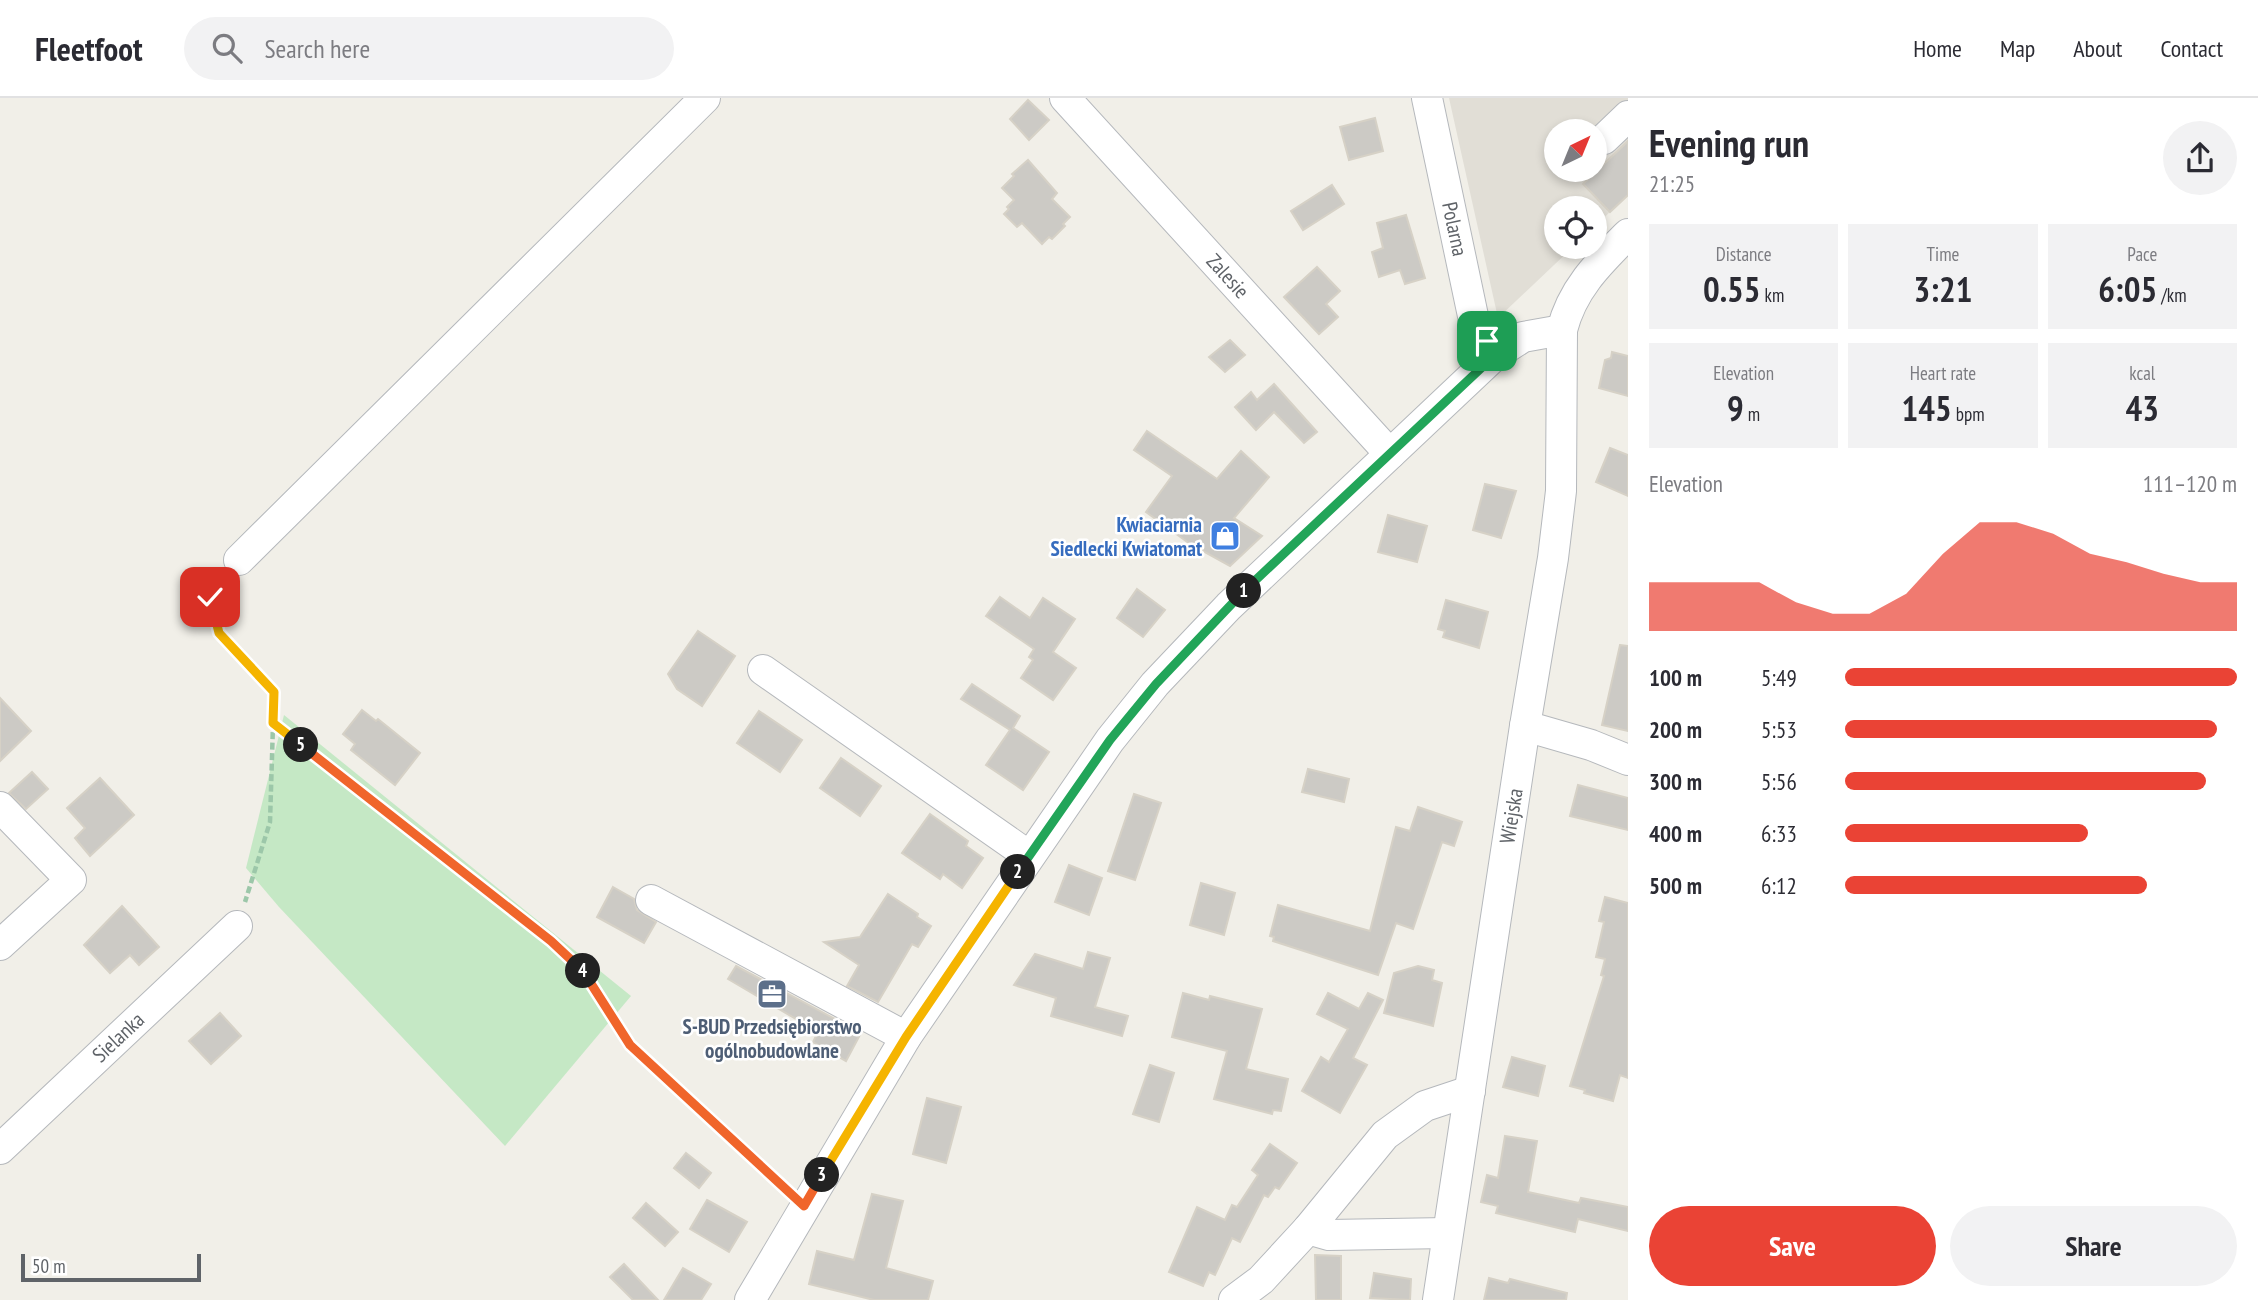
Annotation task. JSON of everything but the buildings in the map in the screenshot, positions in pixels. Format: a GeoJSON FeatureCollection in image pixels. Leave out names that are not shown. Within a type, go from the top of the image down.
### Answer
{"type":"FeatureCollection","features":[{"type":"Feature","properties":{"kind":"street"},"geometry":{"type":"LineString","coordinates":[[239,560],[705,98]]}},
{"type":"Feature","properties":{"kind":"street","name":"Zalesie"},"geometry":{"type":"LineString","coordinates":[[1065,98],[1390,454]]}},
{"type":"Feature","properties":{"kind":"street","name":"Polarna"},"geometry":{"type":"LineString","coordinates":[[1427,98],[1474,316],[1495,355]]}},
{"type":"Feature","properties":{"kind":"street"},"geometry":{"type":"LineString","coordinates":[[1607,136],[1628,114],[1615,98]]}},
{"type":"Feature","properties":{"kind":"street"},"geometry":{"type":"LineString","coordinates":[[750,1300],[906,1037],[1110,740],[1156,684],[1229,606],[1495,355],[1523,337],[1562,330],[1566,314],[1586,277],[1628,234]]}},
{"type":"Feature","properties":{"kind":"street","name":"Wiejska"},"geometry":{"type":"LineString","coordinates":[[1438,1300],[1553,558],[1561,491],[1562,330]]}},
{"type":"Feature","properties":{"kind":"street"},"geometry":{"type":"LineString","coordinates":[[763,670],[1029,856]]}},
{"type":"Feature","properties":{"kind":"street"},"geometry":{"type":"LineString","coordinates":[[1525,726],[1628,760]]}},
{"type":"Feature","properties":{"kind":"street"},"geometry":{"type":"LineString","coordinates":[[0,807],[71,880],[0,945]]}},
{"type":"Feature","properties":{"kind":"street"},"geometry":{"type":"LineString","coordinates":[[651,900],[906,1037]]}},
{"type":"Feature","properties":{"kind":"street","name":"Sielanka"},"geometry":{"type":"LineString","coordinates":[[0,1149],[237,926]]}},
{"type":"Feature","properties":{"kind":"street"},"geometry":{"type":"LineString","coordinates":[[1234,1300],[1261,1280],[1308,1229],[1385,1135],[1425,1106],[1470,1091]]}},
{"type":"Feature","properties":{"kind":"street"},"geometry":{"type":"LineString","coordinates":[[1308,1229],[1329,1235],[1447,1233]]}},
{"type":"Feature","properties":{"kind":"path"},"geometry":{"type":"LineString","coordinates":[[237,926],[270,822],[274,692],[219,633],[210,597],[239,560]]}},
{"type":"Feature","properties":{"kind":"path"},"geometry":{"type":"LineString","coordinates":[[273,723],[551,941],[582,970],[630,1045],[804,1206]]}},
{"type":"Feature","properties":{"kind":"shaded area"},"geometry":{"type":"Polygon","coordinates":[[[1449,98],[1628,98],[1628,195],[1607,215],[1607,196],[1544,196],[1544,259],[1560,259],[1498,318],[1449,98]]]}},
{"type":"Feature","properties":{"kind":"green space"},"geometry":{"type":"Polygon","coordinates":[[[284,715],[631,996],[505,1146],[279,907],[246,868],[284,715]]]}},
{"type":"Feature","properties":{"kind":"place","name":"Kwiaciarnia Siedlecki Kwiatomat"},"geometry":{"type":"Point","coordinates":[1225,536]}},
{"type":"Feature","properties":{"kind":"place","name":"S-BUD Przedsiębiorstwo ogólnobudowlane"},"geometry":{"type":"Point","coordinates":[772,994]}},
{"type":"Feature","properties":{"kind":"route"},"geometry":{"type":"LineString","coordinates":[[210,597],[219,633],[274,692],[273,723],[551,941],[582,970],[630,1045],[804,1206],[906,1037],[1110,740],[1156,684],[1229,606],[1495,355],[1487,341]]}}]}
